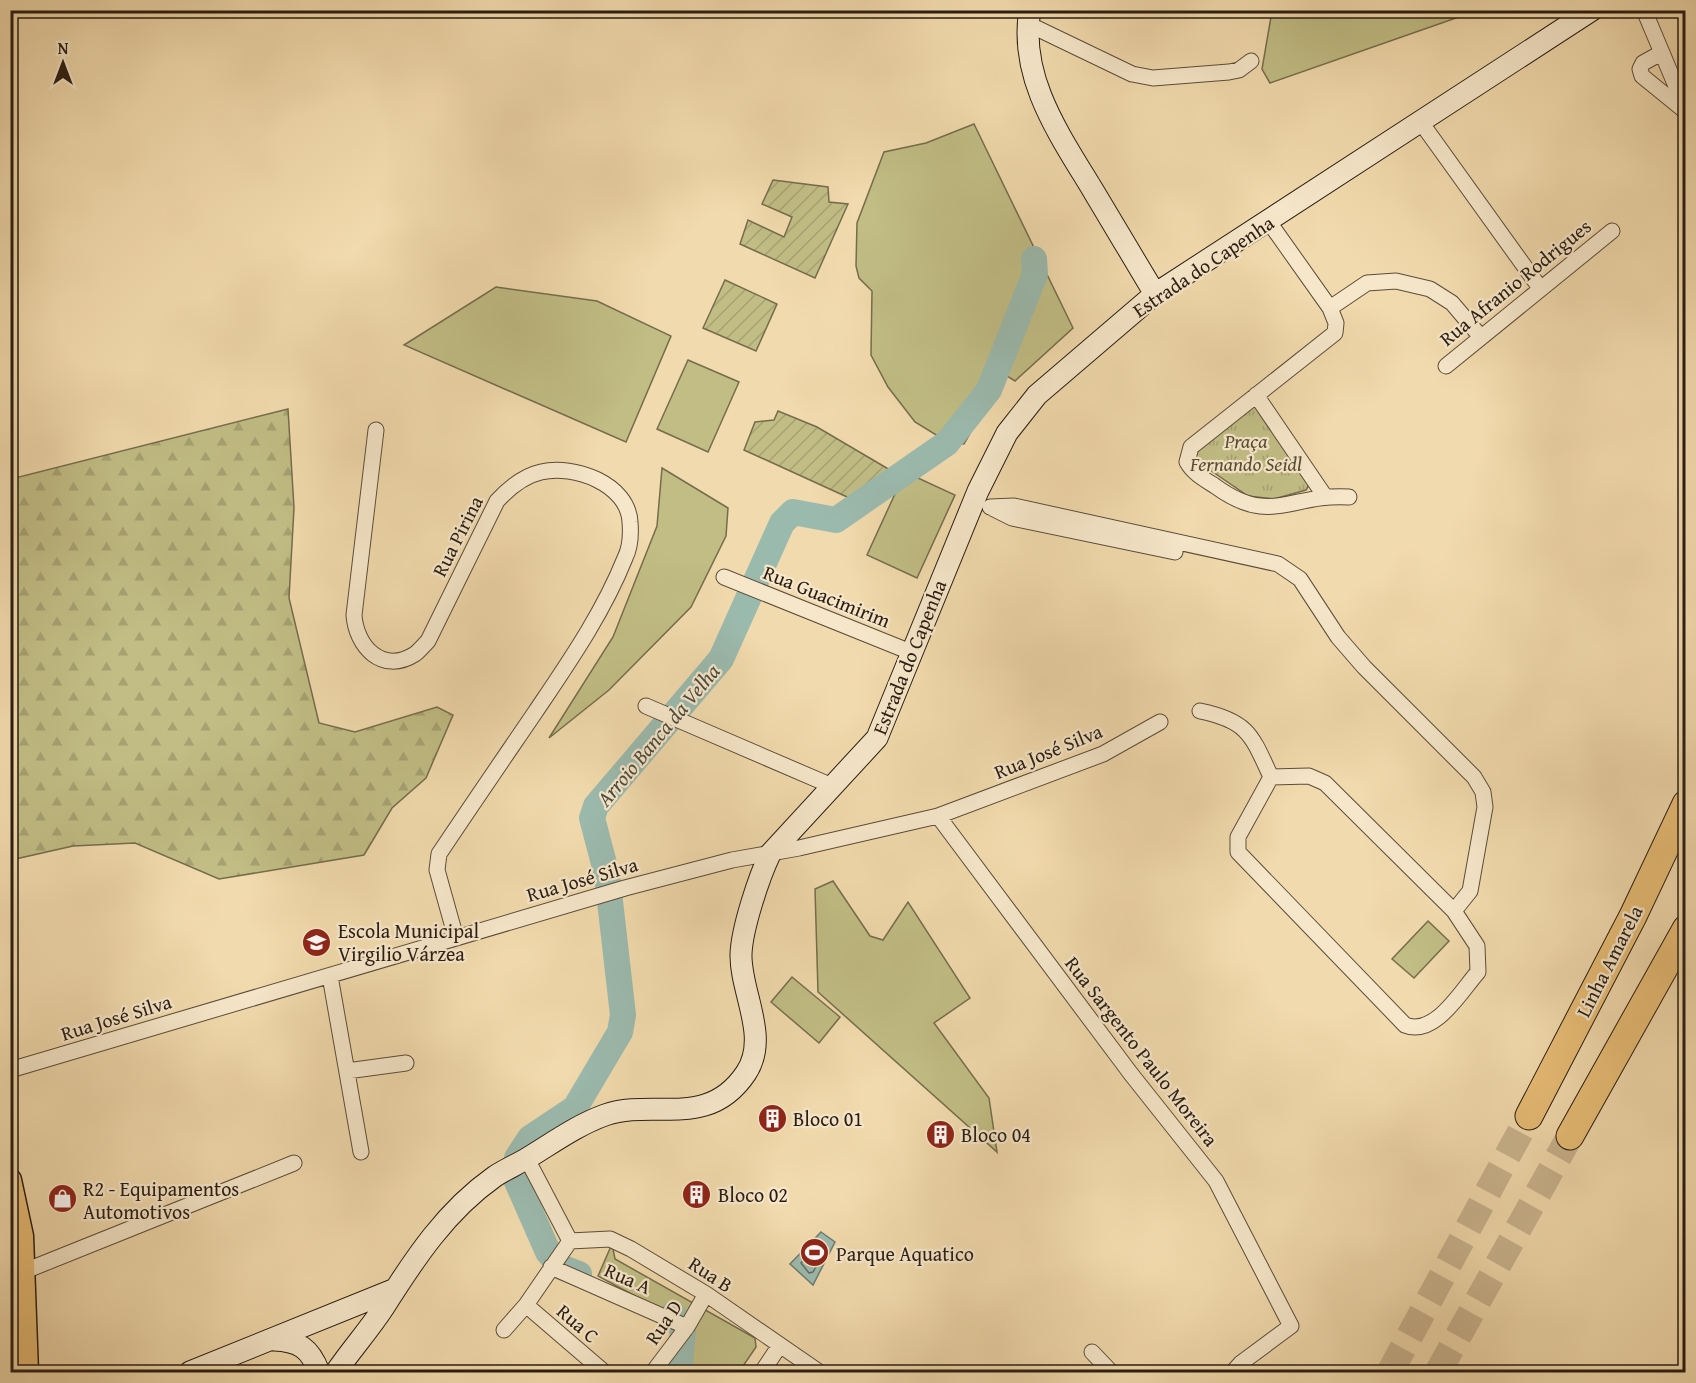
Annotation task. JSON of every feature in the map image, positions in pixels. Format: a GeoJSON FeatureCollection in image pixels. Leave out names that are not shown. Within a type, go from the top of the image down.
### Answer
{"type":"FeatureCollection","features":[{"type":"Feature","properties":{"kind":"highway","name":"Linha Amarela"},"geometry":{"type":"LineString","coordinates":[[1529,1116],[1633,916],[1686,804]]}},
{"type":"Feature","properties":{"kind":"highway"},"geometry":{"type":"LineString","coordinates":[[1570,1136],[1686,929]]}},
{"type":"Feature","properties":{"kind":"main road"},"geometry":{"type":"LineString","coordinates":[[10,1180],[22,1236],[25,1271],[21,1371]]}},
{"type":"Feature","properties":{"kind":"street","name":"Estrada do Capenha"},"geometry":{"type":"LineString","coordinates":[[336,1372],[385,1306],[393,1290],[443,1221],[495,1176],[604,1115],[625,1110],[682,1111],[705,1105],[726,1094],[747,1072],[755,1046],[754,1029],[743,980],[741,952],[762,871],[770,854],[878,738],[913,653],[981,505],[1007,433],[1037,395],[1155,294],[1592,10]]}},
{"type":"Feature","properties":{"kind":"street"},"geometry":{"type":"LineString","coordinates":[[1644,10],[1686,111]]}},
{"type":"Feature","properties":{"kind":"street"},"geometry":{"type":"LineString","coordinates":[[1029,17],[1132,74],[1153,78],[1229,72],[1251,61]]}},
{"type":"Feature","properties":{"kind":"street"},"geometry":{"type":"LineString","coordinates":[[1029,17],[1030,57],[1040,93],[1053,123],[1155,294]]}},
{"type":"Feature","properties":{"kind":"street"},"geometry":{"type":"LineString","coordinates":[[1661,53],[1643,63],[1640,69],[1642,76],[1686,111]]}},
{"type":"Feature","properties":{"kind":"street"},"geometry":{"type":"LineString","coordinates":[[1420,121],[1540,288]]}},
{"type":"Feature","properties":{"kind":"street"},"geometry":{"type":"LineString","coordinates":[[1269,222],[1330,308],[1336,323],[1335,333],[1191,447],[1187,462],[1191,469],[1227,495],[1248,506],[1275,508],[1324,495],[1349,497]]}},
{"type":"Feature","properties":{"kind":"street","name":"Rua Afranio Rodrigues"},"geometry":{"type":"LineString","coordinates":[[1446,366],[1480,336],[1612,231]]}},
{"type":"Feature","properties":{"kind":"street"},"geometry":{"type":"LineString","coordinates":[[1330,308],[1367,283],[1396,281],[1430,289],[1452,303],[1480,336]]}},
{"type":"Feature","properties":{"kind":"street"},"geometry":{"type":"LineString","coordinates":[[1256,395],[1324,495]]}},
{"type":"Feature","properties":{"kind":"street","name":"Rua Pirina"},"geometry":{"type":"LineString","coordinates":[[376,430],[354,615],[355,632],[365,648],[379,658],[398,660],[414,655],[428,641],[496,501],[507,489],[526,477],[543,471],[567,471],[598,480],[615,492],[630,519],[626,556],[585,638],[439,854],[437,870],[456,938]]}},
{"type":"Feature","properties":{"kind":"street"},"geometry":{"type":"LineString","coordinates":[[981,505],[1014,506],[1114,533],[1219,556],[1276,573],[1290,573],[1300,579],[1338,637],[1364,667],[1474,777],[1483,792],[1485,807],[1474,877],[1470,891],[1454,911]]}},
{"type":"Feature","properties":{"kind":"street","name":"Rua Guacimirim"},"geometry":{"type":"LineString","coordinates":[[724,577],[913,653]]}},
{"type":"Feature","properties":{"kind":"street"},"geometry":{"type":"LineString","coordinates":[[646,706],[832,786]]}},
{"type":"Feature","properties":{"kind":"street"},"geometry":{"type":"LineString","coordinates":[[1200,711],[1216,714],[1250,733],[1271,777]]}},
{"type":"Feature","properties":{"kind":"street","name":"Rua José Silva"},"geometry":{"type":"LineString","coordinates":[[10,1070],[625,888],[732,860],[770,854],[938,816],[1103,754],[1160,722]]}},
{"type":"Feature","properties":{"kind":"street"},"geometry":{"type":"LineString","coordinates":[[1309,776],[1325,783],[1454,911],[1477,946],[1478,972],[1431,1024],[1414,1028],[1405,1025],[1369,990],[1315,929],[1238,852],[1238,837],[1271,777],[1309,776]]}},
{"type":"Feature","properties":{"kind":"street","name":"Rua Sargento Paulo Moreira"},"geometry":{"type":"LineString","coordinates":[[938,816],[1131,1074],[1216,1181],[1291,1326],[1240,1363],[1233,1372]]}},
{"type":"Feature","properties":{"kind":"street"},"geometry":{"type":"LineString","coordinates":[[330,976],[361,1152]]}},
{"type":"Feature","properties":{"kind":"street"},"geometry":{"type":"LineString","coordinates":[[346,1071],[406,1063]]}},
{"type":"Feature","properties":{"kind":"street"},"geometry":{"type":"LineString","coordinates":[[504,1330],[526,1305],[567,1245],[526,1159]]}},
{"type":"Feature","properties":{"kind":"street"},"geometry":{"type":"LineString","coordinates":[[25,1271],[294,1163]]}},
{"type":"Feature","properties":{"kind":"street","name":"Rua B"},"geometry":{"type":"LineString","coordinates":[[567,1245],[610,1239],[631,1249],[706,1294],[819,1372]]}},
{"type":"Feature","properties":{"kind":"street","name":"Rua A"},"geometry":{"type":"LineString","coordinates":[[552,1265],[687,1327]]}},
{"type":"Feature","properties":{"kind":"street"},"geometry":{"type":"LineString","coordinates":[[190,1372],[393,1290]]}},
{"type":"Feature","properties":{"kind":"street","name":"Rua D"},"geometry":{"type":"LineString","coordinates":[[653,1372],[687,1327],[706,1294]]}},
{"type":"Feature","properties":{"kind":"street","name":"Rua C"},"geometry":{"type":"LineString","coordinates":[[526,1305],[604,1372]]}},
{"type":"Feature","properties":{"kind":"street"},"geometry":{"type":"LineString","coordinates":[[273,1340],[300,1344],[308,1350],[319,1372]]}},
{"type":"Feature","properties":{"kind":"street"},"geometry":{"type":"LineString","coordinates":[[762,1372],[780,1345]]}},
{"type":"Feature","properties":{"kind":"street"},"geometry":{"type":"LineString","coordinates":[[1092,1352],[1111,1372]]}},
{"type":"Feature","properties":{"kind":"green space"},"geometry":{"type":"Polygon","coordinates":[[[1272,10],[1476,11],[1270,83],[1262,69],[1272,10]]]}},
{"type":"Feature","properties":{"kind":"green space"},"geometry":{"type":"Polygon","coordinates":[[[974,124],[1073,328],[1015,381],[1004,374],[964,444],[946,441],[915,422],[888,387],[871,355],[872,291],[859,278],[856,266],[857,223],[884,152],[926,143],[974,124]]]}},
{"type":"Feature","properties":{"kind":"green space"},"geometry":{"type":"Polygon","coordinates":[[[773,180],[828,187],[829,202],[848,204],[815,278],[740,244],[748,220],[784,237],[792,217],[762,204],[773,180]]]}},
{"type":"Feature","properties":{"kind":"green space"},"geometry":{"type":"Polygon","coordinates":[[[725,280],[777,304],[756,351],[703,328],[725,280]]]}},
{"type":"Feature","properties":{"kind":"green space"},"geometry":{"type":"Polygon","coordinates":[[[496,287],[597,301],[671,336],[626,442],[404,345],[496,287]]]}},
{"type":"Feature","properties":{"kind":"green space"},"geometry":{"type":"Polygon","coordinates":[[[688,360],[739,382],[708,452],[657,429],[688,360]]]}},
{"type":"Feature","properties":{"kind":"green space","name":"Praça Fernando Seidl"},"geometry":{"type":"Polygon","coordinates":[[[1254,406],[1259,409],[1309,485],[1306,490],[1274,499],[1248,496],[1194,459],[1195,447],[1254,406]]]}},
{"type":"Feature","properties":{"kind":"green space"},"geometry":{"type":"Polygon","coordinates":[[[288,409],[294,508],[289,598],[319,723],[355,732],[437,707],[453,715],[426,778],[392,808],[364,855],[219,879],[135,843],[73,846],[11,860],[11,479],[288,409]]]}},
{"type":"Feature","properties":{"kind":"green space"},"geometry":{"type":"Polygon","coordinates":[[[778,411],[817,427],[890,470],[856,501],[744,450],[755,422],[774,420],[778,411]]]}},
{"type":"Feature","properties":{"kind":"green space"},"geometry":{"type":"Polygon","coordinates":[[[662,468],[728,508],[726,536],[691,607],[609,690],[549,738],[613,637],[657,526],[662,468]]]}},
{"type":"Feature","properties":{"kind":"green space"},"geometry":{"type":"Polygon","coordinates":[[[905,472],[955,495],[917,578],[867,555],[905,472]]]}},
{"type":"Feature","properties":{"kind":"green space"},"geometry":{"type":"Polygon","coordinates":[[[833,881],[870,936],[883,940],[908,902],[970,998],[934,1023],[989,1098],[997,1152],[818,992],[815,889],[833,881]]]}},
{"type":"Feature","properties":{"kind":"green space"},"geometry":{"type":"Polygon","coordinates":[[[1428,921],[1449,941],[1414,978],[1392,959],[1428,921]]]}},
{"type":"Feature","properties":{"kind":"green space"},"geometry":{"type":"Polygon","coordinates":[[[792,977],[840,1017],[819,1043],[771,1002],[792,977]]]}},
{"type":"Feature","properties":{"kind":"green space"},"geometry":{"type":"Polygon","coordinates":[[[612,1244],[615,1259],[755,1338],[756,1347],[739,1372],[677,1372],[681,1321],[598,1276],[612,1244]]]}},
{"type":"Feature","properties":{"kind":"water","name":"Parque Aquatico"},"geometry":{"type":"Polygon","coordinates":[[[821,1232],[835,1242],[813,1285],[790,1264],[821,1232]]]}},
{"type":"Feature","properties":{"kind":"waterway","name":"Arroio Banca da Velha"},"geometry":{"type":"LineString","coordinates":[[579,1274],[561,1267],[548,1252],[515,1177],[517,1158],[530,1138],[575,1108],[620,1032],[623,1015],[607,875],[592,818],[596,806],[721,659],[782,523],[793,512],[836,520],[947,443],[989,390],[1035,274],[1034,259]]}},
{"type":"Feature","properties":{"kind":"waterway","name":"Arroio Banca da Velha"},"geometry":{"type":"LineString","coordinates":[[673,1314],[683,1331],[679,1372]]}},
{"type":"Feature","properties":{"kind":"tunnel"},"geometry":{"type":"LineString","coordinates":[[1390,1372],[1529,1116]]}},
{"type":"Feature","properties":{"kind":"tunnel"},"geometry":{"type":"LineString","coordinates":[[1438,1372],[1570,1136]]}},
{"type":"Feature","properties":{"kind":"place","name":"Escola Municipal Virgilio Várzea"},"geometry":{"type":"Point","coordinates":[317,942]}},
{"type":"Feature","properties":{"kind":"place","name":"Bloco 01"},"geometry":{"type":"Point","coordinates":[772,1118]}},
{"type":"Feature","properties":{"kind":"place","name":"Bloco 04"},"geometry":{"type":"Point","coordinates":[940,1134]}},
{"type":"Feature","properties":{"kind":"place","name":"Bloco 02"},"geometry":{"type":"Point","coordinates":[697,1194]}},
{"type":"Feature","properties":{"kind":"place","name":"R2 - Equipamentos Automotivos"},"geometry":{"type":"Point","coordinates":[62,1199]}},
{"type":"Feature","properties":{"kind":"place","name":"Parque Aquatico"},"geometry":{"type":"Point","coordinates":[815,1253]}}]}
